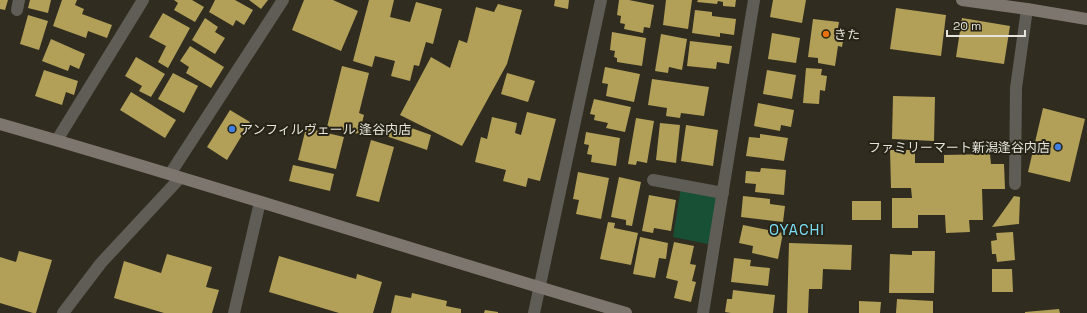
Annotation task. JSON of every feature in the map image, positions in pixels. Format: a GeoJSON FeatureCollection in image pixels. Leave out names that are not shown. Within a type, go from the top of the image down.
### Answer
{"type":"FeatureCollection","features":[{"type":"Feature","properties":{"kind":"street"},"geometry":{"type":"LineString","coordinates":[[56,140],[143,0]]}},
{"type":"Feature","properties":{"kind":"street"},"geometry":{"type":"LineString","coordinates":[[63,313],[100,263],[175,176],[283,0]]}},
{"type":"Feature","properties":{"kind":"street"},"geometry":{"type":"LineString","coordinates":[[534,313],[601,0]]}},
{"type":"Feature","properties":{"kind":"street"},"geometry":{"type":"LineString","coordinates":[[703,313],[754,0]]}},
{"type":"Feature","properties":{"kind":"street"},"geometry":{"type":"LineString","coordinates":[[962,0],[1087,19]]}},
{"type":"Feature","properties":{"kind":"street"},"geometry":{"type":"LineString","coordinates":[[1015,184],[1016,88],[1028,9]]}},
{"type":"Feature","properties":{"kind":"street"},"geometry":{"type":"LineString","coordinates":[[0,124],[539,288],[626,313]]}},
{"type":"Feature","properties":{"kind":"street"},"geometry":{"type":"LineString","coordinates":[[653,180],[722,193]]}},
{"type":"Feature","properties":{"kind":"street"},"geometry":{"type":"LineString","coordinates":[[234,313],[260,202]]}},
{"type":"Feature","properties":{"kind":"green space"},"geometry":{"type":"Polygon","coordinates":[[[681,187],[722,194],[713,245],[673,237],[681,187]]]}},
{"type":"Feature","properties":{"kind":"building"},"geometry":{"type":"Polygon","coordinates":[[[0,0],[8,0],[5,10],[0,9],[0,0]]]}},
{"type":"Feature","properties":{"kind":"building"},"geometry":{"type":"Polygon","coordinates":[[[30,0],[51,0],[48,13],[28,8],[30,0]]]}},
{"type":"Feature","properties":{"kind":"building"},"geometry":{"type":"Polygon","coordinates":[[[62,0],[77,0],[75,5],[84,9],[82,14],[112,25],[107,38],[88,31],[86,38],[53,26],[62,0]]]}},
{"type":"Feature","properties":{"kind":"building"},"geometry":{"type":"Polygon","coordinates":[[[174,0],[192,0],[204,7],[195,22],[174,10],[178,3],[174,0]]]}},
{"type":"Feature","properties":{"kind":"building"},"geometry":{"type":"Polygon","coordinates":[[[215,0],[235,0],[253,10],[244,25],[236,20],[233,26],[209,12],[215,0]]]}},
{"type":"Feature","properties":{"kind":"building"},"geometry":{"type":"Polygon","coordinates":[[[249,0],[268,0],[261,9],[249,0]]]}},
{"type":"Feature","properties":{"kind":"building"},"geometry":{"type":"Polygon","coordinates":[[[304,0],[333,0],[358,11],[341,51],[292,30],[304,0]]]}},
{"type":"Feature","properties":{"kind":"building"},"geometry":{"type":"Polygon","coordinates":[[[369,0],[394,0],[390,17],[410,22],[416,2],[442,9],[433,44],[426,42],[419,66],[414,65],[410,81],[391,76],[395,61],[375,56],[372,67],[353,61],[369,0]]]}},
{"type":"Feature","properties":{"kind":"building"},"geometry":{"type":"Polygon","coordinates":[[[555,0],[569,0],[568,9],[554,6],[555,0]]]}},
{"type":"Feature","properties":{"kind":"building"},"geometry":{"type":"Polygon","coordinates":[[[619,0],[629,0],[654,5],[650,28],[644,27],[643,33],[624,29],[625,24],[620,23],[621,16],[617,15],[619,0]]]}},
{"type":"Feature","properties":{"kind":"building"},"geometry":{"type":"Polygon","coordinates":[[[666,0],[692,0],[688,29],[663,25],[666,0]]]}},
{"type":"Feature","properties":{"kind":"building"},"geometry":{"type":"Polygon","coordinates":[[[698,0],[736,0],[735,7],[723,6],[723,2],[718,1],[717,4],[697,2],[698,0]]]}},
{"type":"Feature","properties":{"kind":"building"},"geometry":{"type":"Polygon","coordinates":[[[773,0],[806,0],[802,23],[770,17],[773,0]]]}},
{"type":"Feature","properties":{"kind":"building"},"geometry":{"type":"Polygon","coordinates":[[[498,4],[522,10],[507,64],[462,146],[400,115],[431,57],[450,68],[459,40],[467,43],[476,7],[494,12],[498,4]]]}},
{"type":"Feature","properties":{"kind":"building"},"geometry":{"type":"Polygon","coordinates":[[[896,8],[946,15],[941,56],[890,49],[896,8]]]}},
{"type":"Feature","properties":{"kind":"building"},"geometry":{"type":"Polygon","coordinates":[[[695,10],[712,12],[712,16],[736,19],[734,35],[720,33],[720,37],[692,33],[695,10]]]}},
{"type":"Feature","properties":{"kind":"building"},"geometry":{"type":"Polygon","coordinates":[[[163,13],[190,28],[168,68],[158,62],[166,46],[149,37],[163,13]]]}},
{"type":"Feature","properties":{"kind":"building"},"geometry":{"type":"Polygon","coordinates":[[[28,15],[48,21],[39,50],[20,44],[28,15]]]}},
{"type":"Feature","properties":{"kind":"building"},"geometry":{"type":"Polygon","coordinates":[[[205,18],[218,27],[215,32],[225,38],[215,54],[192,40],[205,18]]]}},
{"type":"Feature","properties":{"kind":"building"},"geometry":{"type":"Polygon","coordinates":[[[962,18],[1010,26],[1004,64],[956,57],[962,18]]]}},
{"type":"Feature","properties":{"kind":"building"},"geometry":{"type":"Polygon","coordinates":[[[813,19],[839,22],[838,28],[845,29],[842,47],[838,46],[835,66],[818,63],[818,58],[808,57],[813,19]]]}},
{"type":"Feature","properties":{"kind":"building"},"geometry":{"type":"Polygon","coordinates":[[[612,32],[646,38],[642,66],[617,62],[617,58],[614,57],[615,51],[610,50],[612,32]]]}},
{"type":"Feature","properties":{"kind":"building"},"geometry":{"type":"Polygon","coordinates":[[[772,33],[800,38],[796,63],[768,59],[772,33]]]}},
{"type":"Feature","properties":{"kind":"building"},"geometry":{"type":"Polygon","coordinates":[[[661,34],[687,39],[682,70],[669,67],[668,73],[655,71],[661,34]]]}},
{"type":"Feature","properties":{"kind":"building"},"geometry":{"type":"Polygon","coordinates":[[[51,39],[85,54],[79,69],[70,65],[68,71],[42,61],[51,39]]]}},
{"type":"Feature","properties":{"kind":"building"},"geometry":{"type":"Polygon","coordinates":[[[690,41],[732,46],[729,64],[717,62],[716,69],[687,66],[690,41]]]}},
{"type":"Feature","properties":{"kind":"building"},"geometry":{"type":"Polygon","coordinates":[[[190,46],[224,67],[211,88],[186,73],[189,67],[180,61],[190,46]]]}},
{"type":"Feature","properties":{"kind":"building"},"geometry":{"type":"Polygon","coordinates":[[[136,57],[165,74],[151,97],[139,91],[142,86],[125,76],[136,57]]]}},
{"type":"Feature","properties":{"kind":"building"},"geometry":{"type":"Polygon","coordinates":[[[342,66],[369,73],[359,113],[364,115],[359,134],[327,127],[342,66]]]}},
{"type":"Feature","properties":{"kind":"building"},"geometry":{"type":"Polygon","coordinates":[[[605,67],[640,74],[634,102],[606,96],[608,84],[602,83],[605,67]]]}},
{"type":"Feature","properties":{"kind":"building"},"geometry":{"type":"Polygon","coordinates":[[[806,68],[822,69],[821,75],[827,76],[825,91],[820,90],[819,104],[803,103],[806,68]]]}},
{"type":"Feature","properties":{"kind":"building"},"geometry":{"type":"Polygon","coordinates":[[[44,70],[78,81],[74,95],[66,92],[62,105],[35,96],[44,70]]]}},
{"type":"Feature","properties":{"kind":"building"},"geometry":{"type":"Polygon","coordinates":[[[767,70],[796,75],[792,99],[763,94],[767,70]]]}},
{"type":"Feature","properties":{"kind":"building"},"geometry":{"type":"Polygon","coordinates":[[[173,73],[198,86],[184,113],[158,99],[173,73]]]}},
{"type":"Feature","properties":{"kind":"building"},"geometry":{"type":"Polygon","coordinates":[[[507,73],[535,81],[528,102],[501,94],[507,73]]]}},
{"type":"Feature","properties":{"kind":"building"},"geometry":{"type":"Polygon","coordinates":[[[652,79],[709,87],[704,116],[681,113],[680,118],[666,116],[667,108],[648,105],[652,79]]]}},
{"type":"Feature","properties":{"kind":"building"},"geometry":{"type":"Polygon","coordinates":[[[131,92],[176,120],[165,138],[120,110],[131,92]]]}},
{"type":"Feature","properties":{"kind":"building"},"geometry":{"type":"Polygon","coordinates":[[[893,96],[935,97],[934,141],[892,139],[893,96]]]}},
{"type":"Feature","properties":{"kind":"building"},"geometry":{"type":"Polygon","coordinates":[[[594,99],[631,107],[625,132],[606,128],[608,123],[594,120],[595,115],[590,114],[594,99]]]}},
{"type":"Feature","properties":{"kind":"building"},"geometry":{"type":"Polygon","coordinates":[[[758,103],[794,110],[791,127],[781,125],[780,131],[754,126],[758,103]]]}},
{"type":"Feature","properties":{"kind":"building"},"geometry":{"type":"Polygon","coordinates":[[[1043,108],[1085,119],[1070,182],[1028,172],[1043,108]]]}},
{"type":"Feature","properties":{"kind":"building"},"geometry":{"type":"Polygon","coordinates":[[[230,110],[250,122],[227,160],[207,147],[230,110]]]}},
{"type":"Feature","properties":{"kind":"building"},"geometry":{"type":"Polygon","coordinates":[[[527,112],[556,119],[540,181],[528,178],[526,187],[503,181],[506,170],[475,162],[481,137],[487,139],[492,117],[517,123],[515,133],[521,135],[527,112]]]}},
{"type":"Feature","properties":{"kind":"building"},"geometry":{"type":"Polygon","coordinates":[[[636,118],[654,121],[647,163],[637,161],[636,165],[628,164],[636,118]]]}},
{"type":"Feature","properties":{"kind":"building"},"geometry":{"type":"Polygon","coordinates":[[[660,123],[680,125],[676,163],[656,160],[660,123]]]}},
{"type":"Feature","properties":{"kind":"building"},"geometry":{"type":"Polygon","coordinates":[[[389,125],[402,130],[403,125],[431,135],[427,150],[386,136],[389,125]]]}},
{"type":"Feature","properties":{"kind":"building"},"geometry":{"type":"Polygon","coordinates":[[[686,125],[718,130],[713,166],[681,161],[686,125]]]}},
{"type":"Feature","properties":{"kind":"building"},"geometry":{"type":"Polygon","coordinates":[[[306,128],[344,137],[336,169],[298,160],[306,128]]]}},
{"type":"Feature","properties":{"kind":"building"},"geometry":{"type":"Polygon","coordinates":[[[586,132],[620,138],[616,166],[591,162],[592,155],[587,154],[589,145],[584,144],[586,132]]]}},
{"type":"Feature","properties":{"kind":"building"},"geometry":{"type":"Polygon","coordinates":[[[760,134],[788,138],[784,161],[746,156],[749,137],[760,138],[760,134]]]}},
{"type":"Feature","properties":{"kind":"building"},"geometry":{"type":"Polygon","coordinates":[[[371,140],[394,147],[379,202],[356,196],[371,140]]]}},
{"type":"Feature","properties":{"kind":"building"},"geometry":{"type":"Polygon","coordinates":[[[890,150],[915,150],[915,163],[944,163],[944,155],[990,154],[991,164],[1004,164],[1005,189],[982,189],[983,220],[969,220],[970,232],[946,233],[945,215],[918,215],[918,228],[892,228],[892,198],[912,198],[911,188],[891,188],[890,150]]]}},
{"type":"Feature","properties":{"kind":"building"},"geometry":{"type":"Polygon","coordinates":[[[293,165],[334,174],[330,191],[289,181],[293,165]]]}},
{"type":"Feature","properties":{"kind":"building"},"geometry":{"type":"Polygon","coordinates":[[[761,168],[786,170],[784,195],[755,192],[756,184],[745,183],[746,171],[760,172],[761,168]]]}},
{"type":"Feature","properties":{"kind":"building"},"geometry":{"type":"Polygon","coordinates":[[[578,172],[609,178],[601,219],[576,214],[579,200],[573,199],[578,172]]]}},
{"type":"Feature","properties":{"kind":"building"},"geometry":{"type":"Polygon","coordinates":[[[619,177],[641,182],[632,226],[626,225],[626,220],[611,217],[619,177]]]}},
{"type":"Feature","properties":{"kind":"building"},"geometry":{"type":"Polygon","coordinates":[[[649,195],[676,200],[671,231],[654,228],[653,233],[642,231],[649,195]]]}},
{"type":"Feature","properties":{"kind":"building"},"geometry":{"type":"Polygon","coordinates":[[[743,196],[770,199],[770,204],[785,206],[783,222],[741,217],[743,196]]]}},
{"type":"Feature","properties":{"kind":"building"},"geometry":{"type":"Polygon","coordinates":[[[1014,196],[1020,197],[1019,224],[992,227],[1014,196]]]}},
{"type":"Feature","properties":{"kind":"building"},"geometry":{"type":"Polygon","coordinates":[[[852,201],[881,201],[881,220],[852,220],[852,201]]]}},
{"type":"Feature","properties":{"kind":"building"},"geometry":{"type":"Polygon","coordinates":[[[608,222],[615,223],[614,228],[638,233],[631,265],[600,259],[608,222]]]}},
{"type":"Feature","properties":{"kind":"building"},"geometry":{"type":"Polygon","coordinates":[[[743,225],[783,233],[778,259],[752,253],[753,246],[739,243],[743,225]]]}},
{"type":"Feature","properties":{"kind":"building"},"geometry":{"type":"Polygon","coordinates":[[[1013,232],[1015,260],[997,262],[996,254],[992,254],[991,241],[997,240],[996,233],[1013,232]]]}},
{"type":"Feature","properties":{"kind":"building"},"geometry":{"type":"Polygon","coordinates":[[[640,237],[668,243],[666,259],[659,258],[655,278],[633,274],[640,237]]]}},
{"type":"Feature","properties":{"kind":"building"},"geometry":{"type":"Polygon","coordinates":[[[674,242],[694,246],[690,264],[696,265],[692,281],[696,282],[691,302],[674,298],[678,281],[666,278],[674,242]]]}},
{"type":"Feature","properties":{"kind":"building"},"geometry":{"type":"Polygon","coordinates":[[[789,243],[852,245],[851,270],[823,269],[822,289],[809,289],[808,313],[787,313],[789,243]]]}},
{"type":"Feature","properties":{"kind":"building"},"geometry":{"type":"Polygon","coordinates":[[[19,251],[52,260],[36,313],[0,303],[0,257],[16,262],[19,251]]]}},
{"type":"Feature","properties":{"kind":"building"},"geometry":{"type":"Polygon","coordinates":[[[912,251],[935,251],[934,293],[889,293],[890,254],[912,255],[912,251]]]}},
{"type":"Feature","properties":{"kind":"building"},"geometry":{"type":"Polygon","coordinates":[[[167,254],[212,267],[206,287],[219,290],[212,313],[164,313],[114,298],[124,261],[161,273],[167,254]]]}},
{"type":"Feature","properties":{"kind":"building"},"geometry":{"type":"Polygon","coordinates":[[[279,256],[356,279],[357,274],[382,282],[373,313],[339,313],[269,292],[279,256]]]}},
{"type":"Feature","properties":{"kind":"building"},"geometry":{"type":"Polygon","coordinates":[[[734,258],[751,260],[750,266],[770,268],[768,286],[731,282],[734,258]]]}},
{"type":"Feature","properties":{"kind":"building"},"geometry":{"type":"Polygon","coordinates":[[[992,269],[1012,269],[1013,292],[992,292],[992,269]]]}},
{"type":"Feature","properties":{"kind":"building"},"geometry":{"type":"Polygon","coordinates":[[[733,290],[775,295],[773,313],[725,312],[727,299],[732,299],[733,290]]]}},
{"type":"Feature","properties":{"kind":"building"},"geometry":{"type":"Polygon","coordinates":[[[412,293],[447,301],[446,306],[461,309],[461,313],[391,313],[395,295],[411,298],[412,293]]]}},
{"type":"Feature","properties":{"kind":"building"},"geometry":{"type":"Polygon","coordinates":[[[897,299],[933,301],[933,313],[896,313],[897,299]]]}},
{"type":"Feature","properties":{"kind":"building"},"geometry":{"type":"Polygon","coordinates":[[[859,301],[881,302],[880,313],[859,313],[859,301]]]}},
{"type":"Feature","properties":{"kind":"building"},"geometry":{"type":"Polygon","coordinates":[[[1059,309],[1060,313],[1025,313],[1025,312],[1059,309]]]}},
{"type":"Feature","properties":{"kind":"building"},"geometry":{"type":"Polygon","coordinates":[[[485,310],[498,312],[498,313],[484,313],[485,310]]]}},
{"type":"Feature","properties":{"kind":"place","name":"きた"},"geometry":{"type":"Point","coordinates":[826,34]}},
{"type":"Feature","properties":{"kind":"place","name":"アンフィルヴェール 逢谷内店"},"geometry":{"type":"Point","coordinates":[232,129]}},
{"type":"Feature","properties":{"kind":"place","name":"ファミリーマート新潟逢谷内店"},"geometry":{"type":"Point","coordinates":[1058,147]}},
{"type":"Feature","properties":{"kind":"district","name":"OYACHI"},"geometry":{"type":"Point","coordinates":[797,229]}}]}
